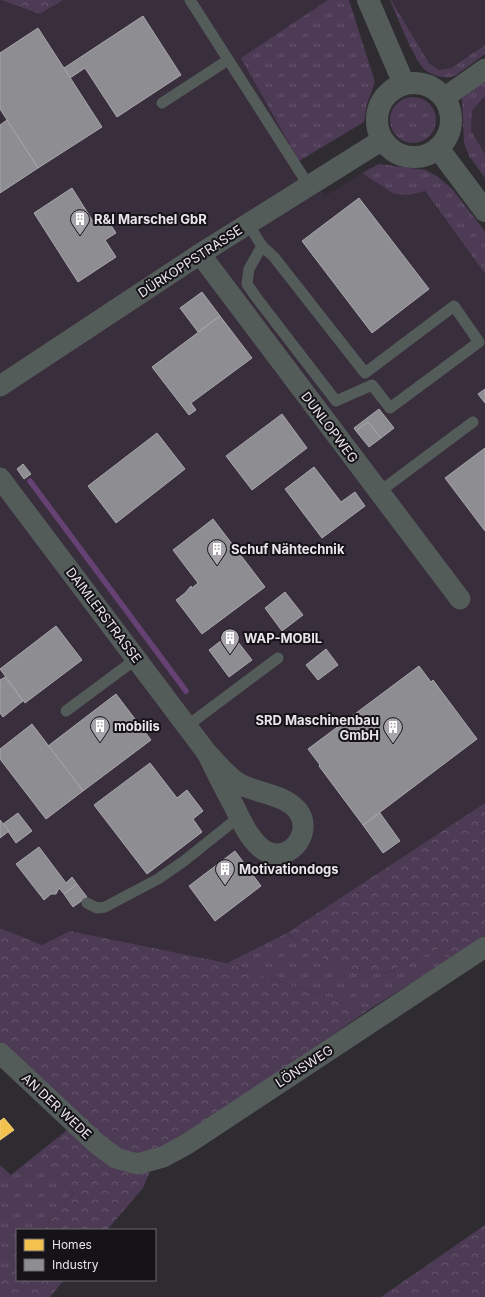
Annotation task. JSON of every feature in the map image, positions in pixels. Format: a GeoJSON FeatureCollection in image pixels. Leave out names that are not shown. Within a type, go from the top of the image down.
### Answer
{"type":"FeatureCollection","features":[{"type":"Feature","properties":{"kind":"street"},"geometry":{"type":"LineString","coordinates":[[368,0],[404,84]]}},
{"type":"Feature","properties":{"kind":"street"},"geometry":{"type":"LineString","coordinates":[[444,98],[485,69]]}},
{"type":"Feature","properties":{"kind":"street"},"geometry":{"type":"LineString","coordinates":[[415,83],[426,85],[436,90],[444,98],[449,108],[451,118],[450,129],[445,140],[438,148],[427,154],[415,157],[408,156],[391,150],[382,140],[377,129],[376,118],[384,96],[393,89],[404,84],[415,83]]}},
{"type":"Feature","properties":{"kind":"street","name":"DÜRKOPPSTRASSE"},"geometry":{"type":"LineString","coordinates":[[0,386],[200,254],[382,140]]}},
{"type":"Feature","properties":{"kind":"street"},"geometry":{"type":"LineString","coordinates":[[438,148],[485,211]]}},
{"type":"Feature","properties":{"kind":"street","name":"DUNLOPWEG"},"geometry":{"type":"LineString","coordinates":[[200,254],[460,599]]}},
{"type":"Feature","properties":{"kind":"street","name":"DAIMLERSTRASSE"},"geometry":{"type":"LineString","coordinates":[[0,478],[207,753],[228,775],[240,784],[286,801],[298,811],[303,825],[301,838],[295,847],[284,853],[272,854],[262,848],[251,838],[207,753]]}},
{"type":"Feature","properties":{"kind":"street","name":"LÖNSWEG"},"geometry":{"type":"LineString","coordinates":[[116,1158],[137,1164],[163,1157],[187,1144],[485,947]]}},
{"type":"Feature","properties":{"kind":"street","name":"AN DER WEDE"},"geometry":{"type":"LineString","coordinates":[[0,1053],[96,1144],[116,1158]]}},
{"type":"Feature","properties":{"kind":"lane"},"geometry":{"type":"LineString","coordinates":[[190,0],[309,186]]}},
{"type":"Feature","properties":{"kind":"lane"},"geometry":{"type":"LineString","coordinates":[[162,103],[228,60]]}},
{"type":"Feature","properties":{"kind":"lane"},"geometry":{"type":"LineString","coordinates":[[248,224],[262,246],[274,257],[365,373],[454,306],[479,342],[390,408],[372,385],[336,401],[247,284],[249,270],[262,246]]}},
{"type":"Feature","properties":{"kind":"lane"},"geometry":{"type":"LineString","coordinates":[[379,492],[473,422]]}},
{"type":"Feature","properties":{"kind":"lane"},"geometry":{"type":"LineString","coordinates":[[186,726],[278,658]]}},
{"type":"Feature","properties":{"kind":"lane"},"geometry":{"type":"LineString","coordinates":[[66,711],[136,659]]}},
{"type":"Feature","properties":{"kind":"lane"},"geometry":{"type":"LineString","coordinates":[[87,903],[97,908],[105,907],[158,878],[184,861],[239,817]]}},
{"type":"Feature","properties":{"kind":"shaded area"},"geometry":{"type":"Polygon","coordinates":[[[63,0],[328,0],[299,161],[325,196],[362,173],[394,194],[409,195],[424,191],[485,274],[485,803],[287,933],[227,963],[71,931],[42,945],[0,928],[0,1],[40,14],[63,0]]]}},
{"type":"Feature","properties":{"kind":"shaded area"},"geometry":{"type":"Polygon","coordinates":[[[391,0],[485,0],[485,45],[451,68],[439,70],[429,63],[391,0]]]}},
{"type":"Feature","properties":{"kind":"shaded area"},"geometry":{"type":"Polygon","coordinates":[[[485,96],[485,154],[471,131],[472,111],[485,96]]]}},
{"type":"Feature","properties":{"kind":"green space"},"geometry":{"type":"Polygon","coordinates":[[[0,0],[63,0],[40,14],[0,0]]]}},
{"type":"Feature","properties":{"kind":"green space"},"geometry":{"type":"Polygon","coordinates":[[[328,0],[349,0],[375,82],[367,104],[364,122],[299,161],[241,58],[328,0]]]}},
{"type":"Feature","properties":{"kind":"green space"},"geometry":{"type":"Polygon","coordinates":[[[390,0],[429,63],[439,70],[451,68],[485,45],[485,54],[455,76],[443,77],[428,72],[416,58],[390,0]]]}},
{"type":"Feature","properties":{"kind":"green space"},"geometry":{"type":"Polygon","coordinates":[[[485,81],[485,96],[472,111],[471,131],[485,154],[485,178],[469,156],[464,143],[462,98],[485,81]]]}},
{"type":"Feature","properties":{"kind":"green space"},"geometry":{"type":"Polygon","coordinates":[[[413,97],[426,101],[432,107],[436,120],[432,133],[426,139],[413,143],[400,139],[394,133],[390,120],[394,107],[400,101],[413,97]]]}},
{"type":"Feature","properties":{"kind":"green space"},"geometry":{"type":"Polygon","coordinates":[[[379,164],[426,170],[438,177],[452,189],[485,231],[485,274],[425,191],[409,195],[394,194],[362,173],[379,164]]]}},
{"type":"Feature","properties":{"kind":"green space"},"geometry":{"type":"Polygon","coordinates":[[[485,803],[485,935],[452,957],[437,949],[384,974],[341,968],[302,946],[287,933],[485,803]]]}},
{"type":"Feature","properties":{"kind":"green space"},"geometry":{"type":"Polygon","coordinates":[[[0,928],[42,945],[70,931],[227,963],[367,1011],[184,1137],[159,1151],[143,1188],[108,1229],[44,1229],[74,1193],[37,1154],[81,1119],[0,1042],[0,928]]]}},
{"type":"Feature","properties":{"kind":"green space"},"geometry":{"type":"Polygon","coordinates":[[[287,933],[302,946],[341,968],[384,974],[437,949],[452,957],[367,1011],[227,963],[287,933]]]}},
{"type":"Feature","properties":{"kind":"green space"},"geometry":{"type":"Polygon","coordinates":[[[37,1154],[74,1193],[44,1229],[16,1229],[16,1263],[0,1282],[0,1165],[11,1175],[37,1154]]]}},
{"type":"Feature","properties":{"kind":"green space"},"geometry":{"type":"Polygon","coordinates":[[[485,1225],[485,1297],[381,1297],[485,1225]]]}},
{"type":"Feature","properties":{"kind":"green space"},"geometry":{"type":"Polygon","coordinates":[[[16,1263],[16,1281],[63,1281],[50,1297],[0,1297],[0,1282],[16,1263]]]}},
{"type":"Feature","properties":{"kind":"building: Homes"},"geometry":{"type":"Polygon","coordinates":[[[4,1118],[14,1130],[0,1140],[0,1121],[4,1118]]]}},
{"type":"Feature","properties":{"kind":"building: Industry"},"geometry":{"type":"Polygon","coordinates":[[[143,16],[181,75],[117,117],[85,68],[70,78],[64,68],[143,16]]]}},
{"type":"Feature","properties":{"kind":"building: Industry"},"geometry":{"type":"Polygon","coordinates":[[[38,28],[102,127],[38,168],[0,109],[0,53],[38,28]]]}},
{"type":"Feature","properties":{"kind":"building: Industry"},"geometry":{"type":"Polygon","coordinates":[[[7,120],[38,168],[0,193],[0,125],[7,120]]]}},
{"type":"Feature","properties":{"kind":"building: Industry","name":"R&I Marschel GbR"},"geometry":{"type":"Polygon","coordinates":[[[72,188],[94,223],[105,216],[116,233],[105,240],[116,257],[78,282],[34,213],[72,188]]]}},
{"type":"Feature","properties":{"kind":"building: Industry"},"geometry":{"type":"Polygon","coordinates":[[[359,198],[429,289],[372,333],[302,241],[359,198]]]}},
{"type":"Feature","properties":{"kind":"building: Industry"},"geometry":{"type":"Polygon","coordinates":[[[202,292],[220,316],[198,332],[180,308],[202,292]]]}},
{"type":"Feature","properties":{"kind":"building: Industry"},"geometry":{"type":"Polygon","coordinates":[[[220,316],[252,358],[191,403],[196,410],[189,415],[152,367],[220,316]]]}},
{"type":"Feature","properties":{"kind":"building: Industry"},"geometry":{"type":"Polygon","coordinates":[[[485,389],[485,403],[478,394],[485,389]]]}},
{"type":"Feature","properties":{"kind":"building: Industry"},"geometry":{"type":"Polygon","coordinates":[[[379,409],[394,428],[381,438],[368,422],[356,431],[354,428],[379,409]]]}},
{"type":"Feature","properties":{"kind":"building: Industry"},"geometry":{"type":"Polygon","coordinates":[[[282,414],[307,448],[252,490],[226,456],[282,414]]]}},
{"type":"Feature","properties":{"kind":"building: Industry"},"geometry":{"type":"Polygon","coordinates":[[[368,422],[381,438],[369,447],[356,431],[368,422]]]}},
{"type":"Feature","properties":{"kind":"building: Industry"},"geometry":{"type":"Polygon","coordinates":[[[157,433],[185,469],[116,523],[88,486],[157,433]]]}},
{"type":"Feature","properties":{"kind":"building: Industry"},"geometry":{"type":"Polygon","coordinates":[[[485,448],[485,531],[445,478],[485,448]]]}},
{"type":"Feature","properties":{"kind":"building: Industry"},"geometry":{"type":"Polygon","coordinates":[[[23,464],[31,474],[24,479],[17,469],[23,464]]]}},
{"type":"Feature","properties":{"kind":"building: Industry"},"geometry":{"type":"Polygon","coordinates":[[[314,467],[341,502],[355,492],[365,506],[322,538],[285,489],[314,467]]]}},
{"type":"Feature","properties":{"kind":"building: Industry","name":"Schuf Nähtechnik"},"geometry":{"type":"Polygon","coordinates":[[[213,519],[265,587],[202,634],[176,600],[191,586],[192,588],[198,583],[173,550],[213,519]]]}},
{"type":"Feature","properties":{"kind":"building: Industry"},"geometry":{"type":"Polygon","coordinates":[[[285,592],[303,615],[282,631],[265,608],[285,592]]]}},
{"type":"Feature","properties":{"kind":"building: Industry"},"geometry":{"type":"Polygon","coordinates":[[[56,626],[82,660],[25,703],[0,669],[56,626]]]}},
{"type":"Feature","properties":{"kind":"building: Industry","name":"WAP-MOBIL"},"geometry":{"type":"Polygon","coordinates":[[[231,633],[252,660],[229,677],[209,650],[231,633]]]}},
{"type":"Feature","properties":{"kind":"building: Industry"},"geometry":{"type":"Polygon","coordinates":[[[326,649],[338,665],[318,680],[306,665],[326,649]]]}},
{"type":"Feature","properties":{"kind":"building: Industry","name":"SRD Maschinenbau GmbH"},"geometry":{"type":"Polygon","coordinates":[[[419,666],[431,682],[433,680],[477,739],[363,825],[308,749],[419,666]]]}},
{"type":"Feature","properties":{"kind":"building: Industry"},"geometry":{"type":"Polygon","coordinates":[[[5,677],[23,701],[3,717],[0,713],[0,680],[5,677]]]}},
{"type":"Feature","properties":{"kind":"building: Industry","name":"mobilis"},"geometry":{"type":"Polygon","coordinates":[[[116,694],[151,740],[83,791],[48,746],[116,694]]]}},
{"type":"Feature","properties":{"kind":"building: Industry"},"geometry":{"type":"Polygon","coordinates":[[[32,724],[83,791],[46,819],[0,759],[0,749],[32,724]]]}},
{"type":"Feature","properties":{"kind":"building: Industry"},"geometry":{"type":"Polygon","coordinates":[[[150,763],[177,798],[187,790],[203,811],[193,819],[202,832],[147,874],[94,805],[150,763]]]}},
{"type":"Feature","properties":{"kind":"building: Industry"},"geometry":{"type":"Polygon","coordinates":[[[18,813],[32,831],[16,843],[3,824],[18,813]]]}},
{"type":"Feature","properties":{"kind":"building: Industry"},"geometry":{"type":"Polygon","coordinates":[[[380,813],[400,841],[383,853],[363,825],[380,813]]]}},
{"type":"Feature","properties":{"kind":"building: Industry"},"geometry":{"type":"Polygon","coordinates":[[[0,820],[9,831],[0,838],[0,820]]]}},
{"type":"Feature","properties":{"kind":"building: Industry"},"geometry":{"type":"Polygon","coordinates":[[[39,847],[66,883],[72,877],[77,884],[64,894],[59,888],[56,894],[51,894],[44,900],[16,864],[39,847]]]}},
{"type":"Feature","properties":{"kind":"building: Industry","name":"Motivationdogs"},"geometry":{"type":"Polygon","coordinates":[[[235,851],[261,886],[215,921],[189,886],[235,851]]]}},
{"type":"Feature","properties":{"kind":"building: Industry"},"geometry":{"type":"Polygon","coordinates":[[[77,884],[87,897],[73,907],[64,894],[77,884]]]}},
{"type":"Feature","properties":{"kind":"waterway"},"geometry":{"type":"LineString","coordinates":[[30,481],[186,691]]}},
{"type":"Feature","properties":{"kind":"place","name":"R&I Marschel GbR"},"geometry":{"type":"Point","coordinates":[80,236]}},
{"type":"Feature","properties":{"kind":"place","name":"Schuf Nähtechnik"},"geometry":{"type":"Point","coordinates":[217,566]}},
{"type":"Feature","properties":{"kind":"place","name":"WAP-MOBIL"},"geometry":{"type":"Point","coordinates":[230,655]}},
{"type":"Feature","properties":{"kind":"place","name":"mobilis"},"geometry":{"type":"Point","coordinates":[100,743]}},
{"type":"Feature","properties":{"kind":"place","name":"SRD Maschinenbau GmbH"},"geometry":{"type":"Point","coordinates":[393,744]}},
{"type":"Feature","properties":{"kind":"place","name":"Motivationdogs"},"geometry":{"type":"Point","coordinates":[225,886]}}]}
